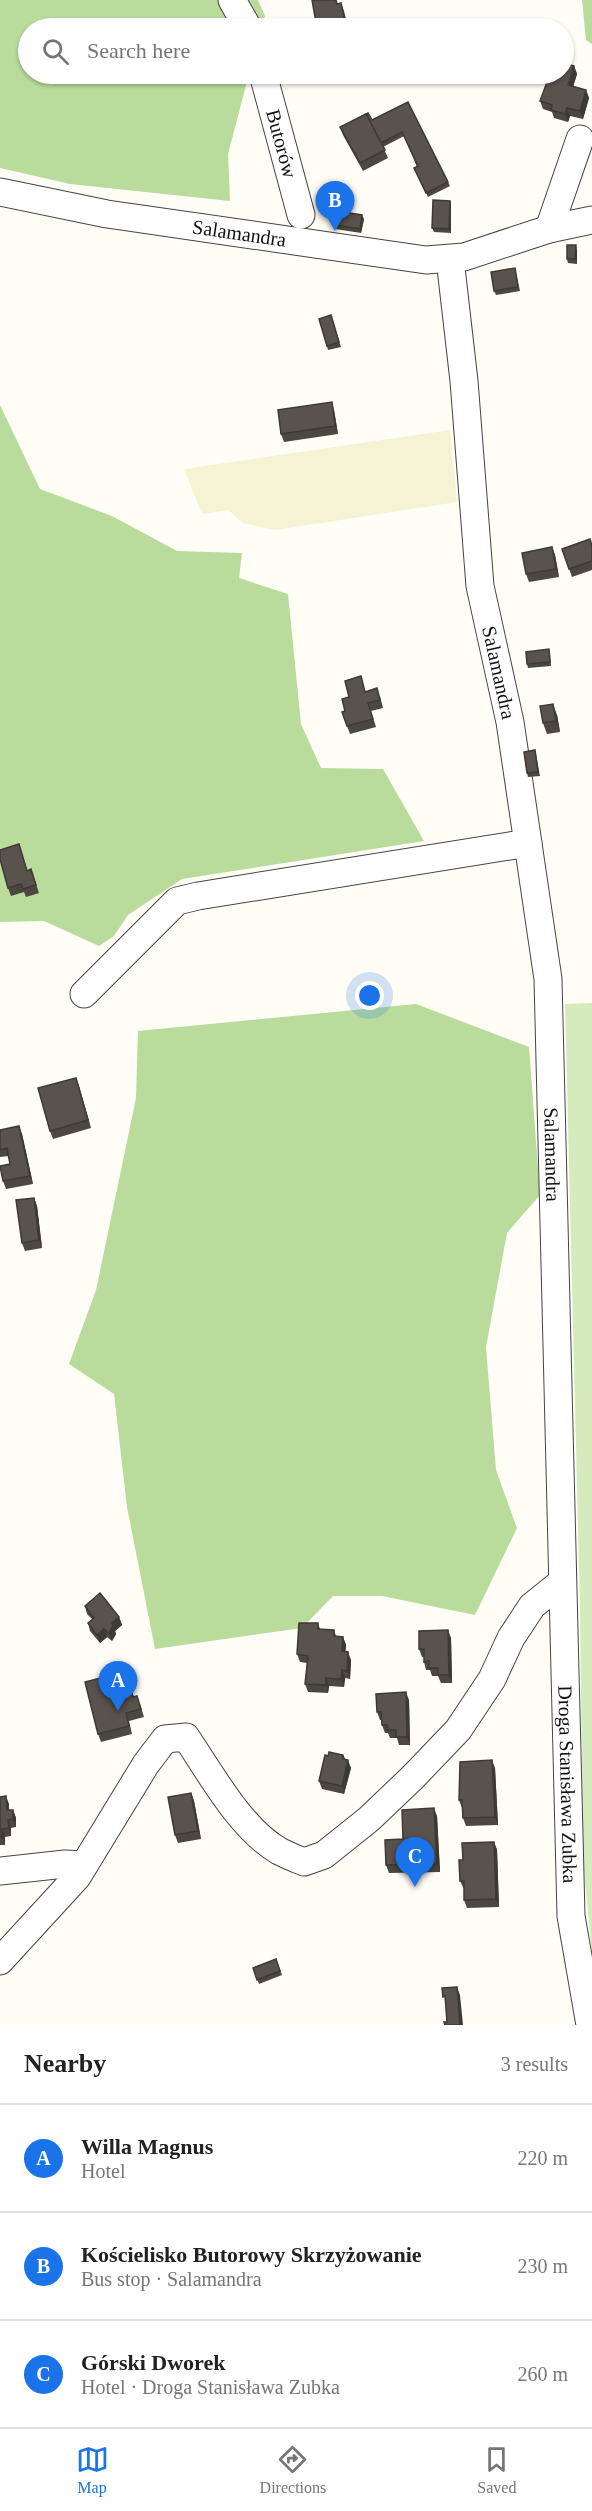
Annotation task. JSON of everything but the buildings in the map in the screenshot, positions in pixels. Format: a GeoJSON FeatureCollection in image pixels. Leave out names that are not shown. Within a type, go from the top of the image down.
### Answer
{"type":"FeatureCollection","features":[{"type":"Feature","properties":{"kind":"street"},"geometry":{"type":"LineString","coordinates":[[232,0],[242,18]]}},
{"type":"Feature","properties":{"kind":"street","name":"Butorów"},"geometry":{"type":"LineString","coordinates":[[266,84],[301,225]]}},
{"type":"Feature","properties":{"kind":"street"},"geometry":{"type":"LineString","coordinates":[[549,229],[580,139]]}},
{"type":"Feature","properties":{"kind":"street","name":"Salamandra"},"geometry":{"type":"LineString","coordinates":[[0,192],[107,214],[301,225],[407,259],[450,259],[464,381],[480,586],[510,722],[548,979],[562,1541]]}},
{"type":"Feature","properties":{"kind":"street"},"geometry":{"type":"LineString","coordinates":[[450,259],[549,229],[592,220]]}},
{"type":"Feature","properties":{"kind":"street"},"geometry":{"type":"LineString","coordinates":[[84,994],[177,901],[528,843]]}},
{"type":"Feature","properties":{"kind":"street","name":"Droga Stanisława Zubka"},"geometry":{"type":"LineString","coordinates":[[562,1541],[571,1916],[590,2025]]}},
{"type":"Feature","properties":{"kind":"street"},"geometry":{"type":"LineString","coordinates":[[0,1961],[77,1877],[146,1764],[165,1739],[186,1737],[231,1804],[254,1830],[278,1850],[304,1862],[324,1855],[369,1819],[458,1730],[492,1679],[511,1638],[532,1606],[562,1582]]}},
{"type":"Feature","properties":{"kind":"street"},"geometry":{"type":"LineString","coordinates":[[0,1871],[65,1864],[84,1865]]}},
{"type":"Feature","properties":{"kind":"shaded area"},"geometry":{"type":"Polygon","coordinates":[[[450,430],[457,502],[275,530],[243,523],[228,510],[202,514],[184,469],[450,430]]]}},
{"type":"Feature","properties":{"kind":"green space"},"geometry":{"type":"Polygon","coordinates":[[[0,0],[258,0],[264,18],[18,18],[18,84],[246,84],[228,154],[230,201],[70,184],[0,168],[0,0]]]}},
{"type":"Feature","properties":{"kind":"green space"},"geometry":{"type":"Polygon","coordinates":[[[582,0],[592,0],[592,44],[586,40],[582,0]]]}},
{"type":"Feature","properties":{"kind":"green space"},"geometry":{"type":"Polygon","coordinates":[[[0,405],[40,489],[112,516],[177,551],[242,553],[239,578],[288,594],[301,724],[321,768],[383,769],[424,841],[182,879],[128,915],[114,936],[99,946],[44,921],[0,922],[0,405]]]}},
{"type":"Feature","properties":{"kind":"green space"},"geometry":{"type":"Polygon","coordinates":[[[592,1003],[592,1954],[583,1861],[580,1607],[565,1004],[592,1003]]]}},
{"type":"Feature","properties":{"kind":"green space"},"geometry":{"type":"Polygon","coordinates":[[[416,1004],[529,1047],[540,1195],[507,1233],[486,1347],[496,1470],[517,1528],[475,1615],[382,1596],[333,1596],[302,1628],[155,1649],[127,1507],[114,1394],[69,1364],[96,1290],[136,1098],[138,1031],[416,1004]]]}},
{"type":"Feature","properties":{"kind":"place","name":"Kościelisko Butorowy Skrzyżowanie"},"geometry":{"type":"Point","coordinates":[335,231]}},
{"type":"Feature","properties":{"kind":"place","name":"Willa Magnus"},"geometry":{"type":"Point","coordinates":[118,1711]}},
{"type":"Feature","properties":{"kind":"place","name":"Górski Dworek"},"geometry":{"type":"Point","coordinates":[415,1887]}}]}
